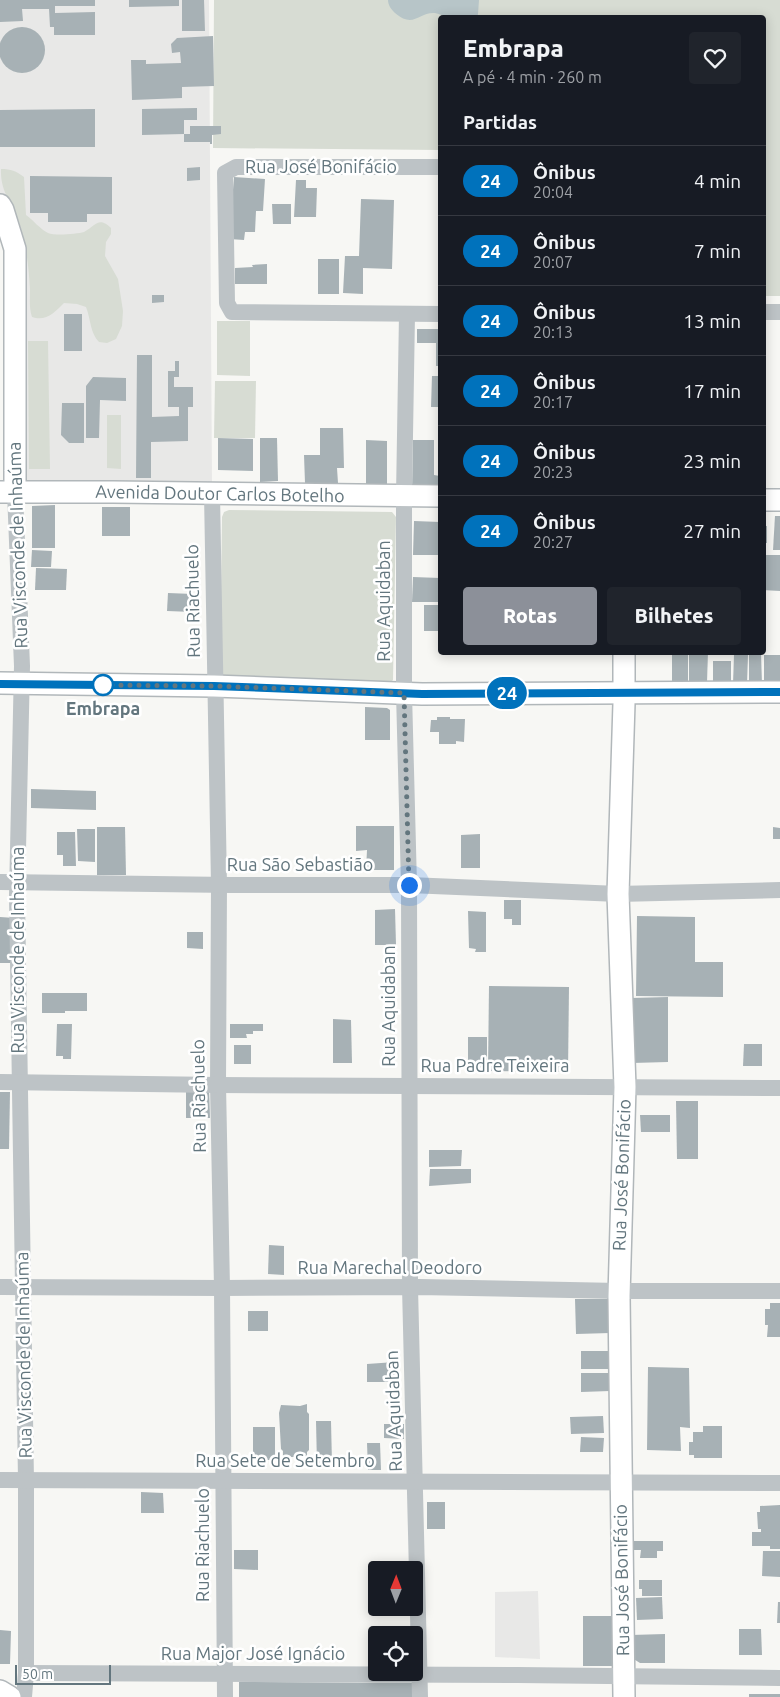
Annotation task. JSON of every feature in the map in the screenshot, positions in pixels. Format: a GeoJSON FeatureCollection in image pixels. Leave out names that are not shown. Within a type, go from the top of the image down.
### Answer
{"type":"FeatureCollection","features":[{"type":"Feature","properties":{"kind":"main road","name":"Rua Visconde de Inhaúma"},"geometry":{"type":"LineString","coordinates":[[0,205],[15,249],[8,297],[8,492]]}},
{"type":"Feature","properties":{"kind":"main road","name":"Avenida Doutor Carlos Botelho"},"geometry":{"type":"LineString","coordinates":[[8,492],[438,496]]}},
{"type":"Feature","properties":{"kind":"main road"},"geometry":{"type":"LineString","coordinates":[[766,500],[780,500]]}},
{"type":"Feature","properties":{"kind":"main road","name":"Rua José Bonifácio"},"geometry":{"type":"LineString","coordinates":[[624,655],[618,894],[625,1087],[619,1291],[624,1697]]}},
{"type":"Feature","properties":{"kind":"main road"},"geometry":{"type":"LineString","coordinates":[[0,684],[214,686],[404,693],[780,692]]}},
{"type":"Feature","properties":{"kind":"main road"},"geometry":{"type":"LineString","coordinates":[[0,1691],[10,1697]]}},
{"type":"Feature","properties":{"kind":"street","name":"Rua José Bonifácio"},"geometry":{"type":"LineString","coordinates":[[407,314],[232,312],[227,303],[225,172],[236,167],[438,167]]}},
{"type":"Feature","properties":{"kind":"street"},"geometry":{"type":"LineString","coordinates":[[766,312],[780,312]]}},
{"type":"Feature","properties":{"kind":"street"},"geometry":{"type":"LineString","coordinates":[[407,314],[438,314]]}},
{"type":"Feature","properties":{"kind":"street","name":"Rua Aquidaban"},"geometry":{"type":"LineString","coordinates":[[407,314],[404,496],[404,693],[409,885],[410,1287],[419,1626]]}},
{"type":"Feature","properties":{"kind":"street","name":"Rua Visconde de Inhaúma"},"geometry":{"type":"LineString","coordinates":[[8,492],[22,666],[17,882],[26,1481],[26,1673],[24,1697]]}},
{"type":"Feature","properties":{"kind":"street","name":"Rua Riachuelo"},"geometry":{"type":"LineString","coordinates":[[212,494],[218,885],[224,1697]]}},
{"type":"Feature","properties":{"kind":"street","name":"Rua São Sebastião"},"geometry":{"type":"LineString","coordinates":[[0,882],[409,885],[618,894],[780,890]]}},
{"type":"Feature","properties":{"kind":"street","name":"Rua Padre Teixeira"},"geometry":{"type":"LineString","coordinates":[[0,1082],[218,1086],[780,1088]]}},
{"type":"Feature","properties":{"kind":"street","name":"Rua Marechal Deodoro"},"geometry":{"type":"LineString","coordinates":[[0,1287],[410,1287],[619,1291],[780,1291]]}},
{"type":"Feature","properties":{"kind":"street","name":"Rua Sete de Setembro"},"geometry":{"type":"LineString","coordinates":[[0,1480],[780,1483]]}},
{"type":"Feature","properties":{"kind":"street","name":"Rua Major José Ignácio"},"geometry":{"type":"LineString","coordinates":[[26,1673],[368,1675]]}},
{"type":"Feature","properties":{"kind":"street","name":"Rua Major José Ignácio"},"geometry":{"type":"LineString","coordinates":[[423,1675],[780,1678]]}},
{"type":"Feature","properties":{"kind":"street","name":"Rua Aquidaban"},"geometry":{"type":"LineString","coordinates":[[420,1681],[420,1697]]}},
{"type":"Feature","properties":{"kind":"shaded area"},"geometry":{"type":"Polygon","coordinates":[[[0,0],[209,0],[212,485],[26,483],[24,291],[0,195],[0,0]]]}},
{"type":"Feature","properties":{"kind":"shaded area"},"geometry":{"type":"Polygon","coordinates":[[[214,0],[780,0],[780,296],[766,296],[766,15],[438,15],[438,150],[213,148],[214,0]]]}},
{"type":"Feature","properties":{"kind":"shaded area"},"geometry":{"type":"Polygon","coordinates":[[[388,0],[479,0],[478,15],[429,13],[412,20],[401,18],[389,5],[388,0]]]}},
{"type":"Feature","properties":{"kind":"shaded area"},"geometry":{"type":"Polygon","coordinates":[[[1,169],[8,169],[24,177],[26,215],[48,233],[61,235],[81,233],[100,222],[107,224],[111,228],[111,234],[106,242],[105,256],[118,279],[123,311],[122,326],[116,339],[107,343],[99,342],[92,330],[86,307],[77,304],[64,303],[54,313],[46,317],[32,317],[24,238],[19,222],[4,191],[1,169]]]}},
{"type":"Feature","properties":{"kind":"shaded area"},"geometry":{"type":"Polygon","coordinates":[[[217,321],[250,321],[250,376],[217,375],[217,321]]]}},
{"type":"Feature","properties":{"kind":"shaded area"},"geometry":{"type":"Polygon","coordinates":[[[28,341],[48,341],[50,469],[29,469],[28,341]]]}},
{"type":"Feature","properties":{"kind":"shaded area"},"geometry":{"type":"Polygon","coordinates":[[[215,381],[256,381],[255,438],[214,438],[215,381]]]}},
{"type":"Feature","properties":{"kind":"shaded area"},"geometry":{"type":"Polygon","coordinates":[[[107,415],[121,415],[121,469],[107,468],[107,415]]]}},
{"type":"Feature","properties":{"kind":"shaded area"},"geometry":{"type":"Polygon","coordinates":[[[229,510],[392,512],[396,517],[393,680],[385,688],[220,677],[222,517],[224,512],[229,510]]]}},
{"type":"Feature","properties":{"kind":"shaded area"},"geometry":{"type":"Polygon","coordinates":[[[538,1591],[540,1659],[495,1657],[495,1592],[538,1591]]]}},
{"type":"Feature","properties":{"kind":"building"},"geometry":{"type":"Polygon","coordinates":[[[0,0],[95,0],[95,6],[55,6],[55,13],[95,12],[95,35],[54,35],[54,27],[50,27],[49,9],[22,9],[23,21],[0,22],[0,0]]]}},
{"type":"Feature","properties":{"kind":"building"},"geometry":{"type":"Polygon","coordinates":[[[129,0],[179,0],[179,6],[129,7],[129,0]]]}},
{"type":"Feature","properties":{"kind":"building"},"geometry":{"type":"Polygon","coordinates":[[[182,0],[204,0],[205,31],[182,31],[182,0]]]}},
{"type":"Feature","properties":{"kind":"building"},"geometry":{"type":"Polygon","coordinates":[[[22,27],[35,31],[41,37],[45,50],[41,63],[35,69],[22,73],[9,69],[3,63],[-1,50],[3,37],[9,31],[22,27]]]}},
{"type":"Feature","properties":{"kind":"building"},"geometry":{"type":"Polygon","coordinates":[[[213,36],[214,86],[182,87],[182,98],[132,100],[131,60],[146,60],[146,64],[181,63],[180,52],[172,53],[171,44],[177,38],[213,36]]]}},
{"type":"Feature","properties":{"kind":"building"},"geometry":{"type":"Polygon","coordinates":[[[197,108],[197,120],[184,120],[184,134],[142,135],[142,109],[197,108]]]}},
{"type":"Feature","properties":{"kind":"building"},"geometry":{"type":"Polygon","coordinates":[[[95,109],[95,147],[0,147],[0,110],[95,109]]]}},
{"type":"Feature","properties":{"kind":"building"},"geometry":{"type":"Polygon","coordinates":[[[190,126],[221,126],[221,134],[212,135],[212,144],[210,142],[184,142],[184,134],[190,134],[190,126]]]}},
{"type":"Feature","properties":{"kind":"building"},"geometry":{"type":"Polygon","coordinates":[[[200,167],[200,180],[187,181],[187,168],[200,167]]]}},
{"type":"Feature","properties":{"kind":"building"},"geometry":{"type":"Polygon","coordinates":[[[30,176],[112,177],[112,214],[87,214],[87,222],[48,222],[48,213],[30,213],[30,176]]]}},
{"type":"Feature","properties":{"kind":"building"},"geometry":{"type":"Polygon","coordinates":[[[234,177],[265,179],[263,211],[256,211],[255,232],[245,232],[244,240],[229,239],[234,177]]]}},
{"type":"Feature","properties":{"kind":"building"},"geometry":{"type":"Polygon","coordinates":[[[296,180],[306,180],[306,188],[317,188],[316,217],[294,217],[296,180]]]}},
{"type":"Feature","properties":{"kind":"building"},"geometry":{"type":"Polygon","coordinates":[[[361,199],[394,200],[392,269],[363,268],[363,294],[343,293],[345,256],[359,256],[361,199]]]}},
{"type":"Feature","properties":{"kind":"building"},"geometry":{"type":"Polygon","coordinates":[[[272,204],[291,204],[291,224],[273,224],[272,204]]]}},
{"type":"Feature","properties":{"kind":"building"},"geometry":{"type":"Polygon","coordinates":[[[318,259],[339,259],[339,294],[318,294],[318,259]]]}},
{"type":"Feature","properties":{"kind":"building"},"geometry":{"type":"Polygon","coordinates":[[[267,264],[267,284],[235,284],[235,268],[267,264]]]}},
{"type":"Feature","properties":{"kind":"building"},"geometry":{"type":"Polygon","coordinates":[[[152,295],[164,295],[164,302],[152,303],[152,295]]]}},
{"type":"Feature","properties":{"kind":"building"},"geometry":{"type":"Polygon","coordinates":[[[64,314],[82,314],[82,351],[64,351],[64,314]]]}},
{"type":"Feature","properties":{"kind":"building"},"geometry":{"type":"Polygon","coordinates":[[[417,329],[438,329],[438,366],[436,366],[436,343],[417,343],[417,329]]]}},
{"type":"Feature","properties":{"kind":"building"},"geometry":{"type":"Polygon","coordinates":[[[137,355],[152,355],[152,417],[179,416],[179,407],[168,407],[168,371],[175,371],[175,361],[179,361],[179,377],[174,377],[174,387],[193,387],[193,407],[188,407],[188,441],[151,442],[151,478],[136,478],[137,355]]]}},
{"type":"Feature","properties":{"kind":"building"},"geometry":{"type":"Polygon","coordinates":[[[432,376],[438,376],[438,407],[431,407],[432,376]]]}},
{"type":"Feature","properties":{"kind":"building"},"geometry":{"type":"Polygon","coordinates":[[[93,377],[126,378],[126,401],[100,400],[99,438],[86,438],[86,386],[93,377]]]}},
{"type":"Feature","properties":{"kind":"building"},"geometry":{"type":"Polygon","coordinates":[[[62,403],[84,403],[84,443],[69,443],[61,435],[62,403]]]}},
{"type":"Feature","properties":{"kind":"building"},"geometry":{"type":"Polygon","coordinates":[[[320,428],[343,428],[344,468],[337,468],[338,483],[305,483],[304,455],[320,455],[320,428]]]}},
{"type":"Feature","properties":{"kind":"building"},"geometry":{"type":"Polygon","coordinates":[[[218,438],[253,439],[253,471],[218,470],[218,438]]]}},
{"type":"Feature","properties":{"kind":"building"},"geometry":{"type":"Polygon","coordinates":[[[260,438],[277,438],[278,481],[260,482],[260,438]]]}},
{"type":"Feature","properties":{"kind":"building"},"geometry":{"type":"Polygon","coordinates":[[[366,440],[387,441],[387,486],[366,486],[366,440]]]}},
{"type":"Feature","properties":{"kind":"building"},"geometry":{"type":"Polygon","coordinates":[[[413,440],[434,440],[434,475],[438,476],[438,492],[412,492],[413,440]]]}},
{"type":"Feature","properties":{"kind":"building"},"geometry":{"type":"Polygon","coordinates":[[[55,505],[55,548],[32,548],[32,506],[55,505]]]}},
{"type":"Feature","properties":{"kind":"building"},"geometry":{"type":"Polygon","coordinates":[[[102,507],[130,507],[130,536],[102,536],[102,507]]]}},
{"type":"Feature","properties":{"kind":"building"},"geometry":{"type":"Polygon","coordinates":[[[775,516],[780,516],[780,550],[773,550],[775,516]]]}},
{"type":"Feature","properties":{"kind":"building"},"geometry":{"type":"Polygon","coordinates":[[[414,521],[438,522],[438,555],[413,555],[414,521]]]}},
{"type":"Feature","properties":{"kind":"building"},"geometry":{"type":"Polygon","coordinates":[[[766,526],[767,526],[766,543],[766,526]]]}},
{"type":"Feature","properties":{"kind":"building"},"geometry":{"type":"Polygon","coordinates":[[[32,550],[52,551],[51,567],[31,567],[32,550]]]}},
{"type":"Feature","properties":{"kind":"building"},"geometry":{"type":"Polygon","coordinates":[[[766,555],[780,555],[780,591],[766,590],[766,555]]]}},
{"type":"Feature","properties":{"kind":"building"},"geometry":{"type":"Polygon","coordinates":[[[36,568],[67,569],[66,590],[35,590],[36,568]]]}},
{"type":"Feature","properties":{"kind":"building"},"geometry":{"type":"Polygon","coordinates":[[[413,577],[438,578],[438,602],[412,602],[413,577]]]}},
{"type":"Feature","properties":{"kind":"building"},"geometry":{"type":"Polygon","coordinates":[[[168,593],[193,594],[193,612],[167,611],[168,593]]]}},
{"type":"Feature","properties":{"kind":"building"},"geometry":{"type":"Polygon","coordinates":[[[424,605],[438,605],[438,631],[424,631],[424,605]]]}},
{"type":"Feature","properties":{"kind":"building"},"geometry":{"type":"Polygon","coordinates":[[[672,655],[688,655],[688,682],[672,682],[672,655]]]}},
{"type":"Feature","properties":{"kind":"building"},"geometry":{"type":"Polygon","coordinates":[[[689,655],[708,655],[707,682],[689,681],[689,655]]]}},
{"type":"Feature","properties":{"kind":"building"},"geometry":{"type":"Polygon","coordinates":[[[734,655],[748,655],[747,684],[733,684],[734,655]]]}},
{"type":"Feature","properties":{"kind":"building"},"geometry":{"type":"Polygon","coordinates":[[[749,655],[761,655],[762,685],[749,686],[749,655]]]}},
{"type":"Feature","properties":{"kind":"building"},"geometry":{"type":"Polygon","coordinates":[[[764,655],[780,655],[780,683],[764,683],[764,655]]]}},
{"type":"Feature","properties":{"kind":"building"},"geometry":{"type":"Polygon","coordinates":[[[713,661],[731,661],[731,685],[713,685],[713,661]]]}},
{"type":"Feature","properties":{"kind":"building"},"geometry":{"type":"Polygon","coordinates":[[[365,707],[387,708],[390,710],[390,740],[365,740],[365,707]]]}},
{"type":"Feature","properties":{"kind":"building"},"geometry":{"type":"Polygon","coordinates":[[[437,717],[465,719],[464,742],[456,741],[456,744],[439,744],[439,732],[430,732],[431,720],[437,720],[437,717]]]}},
{"type":"Feature","properties":{"kind":"building"},"geometry":{"type":"Polygon","coordinates":[[[31,789],[96,791],[96,810],[31,808],[31,789]]]}},
{"type":"Feature","properties":{"kind":"building"},"geometry":{"type":"Polygon","coordinates":[[[356,826],[394,826],[394,870],[366,870],[367,850],[356,851],[356,826]]]}},
{"type":"Feature","properties":{"kind":"building"},"geometry":{"type":"Polygon","coordinates":[[[97,827],[125,827],[126,875],[97,875],[97,827]]]}},
{"type":"Feature","properties":{"kind":"building"},"geometry":{"type":"Polygon","coordinates":[[[773,827],[780,828],[780,839],[773,839],[773,827]]]}},
{"type":"Feature","properties":{"kind":"building"},"geometry":{"type":"Polygon","coordinates":[[[77,829],[95,829],[95,862],[78,861],[77,829]]]}},
{"type":"Feature","properties":{"kind":"building"},"geometry":{"type":"Polygon","coordinates":[[[57,832],[75,832],[76,866],[63,866],[63,855],[57,855],[57,832]]]}},
{"type":"Feature","properties":{"kind":"building"},"geometry":{"type":"Polygon","coordinates":[[[480,834],[480,868],[461,868],[461,835],[480,834]]]}},
{"type":"Feature","properties":{"kind":"building"},"geometry":{"type":"Polygon","coordinates":[[[504,900],[521,900],[521,925],[512,925],[512,919],[504,919],[504,900]]]}},
{"type":"Feature","properties":{"kind":"building"},"geometry":{"type":"Polygon","coordinates":[[[395,909],[396,945],[375,945],[375,910],[395,909]]]}},
{"type":"Feature","properties":{"kind":"building"},"geometry":{"type":"Polygon","coordinates":[[[468,911],[486,912],[486,952],[475,952],[476,949],[469,948],[468,911]]]}},
{"type":"Feature","properties":{"kind":"building"},"geometry":{"type":"Polygon","coordinates":[[[637,916],[695,917],[695,962],[723,962],[723,997],[636,996],[637,916]]]}},
{"type":"Feature","properties":{"kind":"building"},"geometry":{"type":"Polygon","coordinates":[[[0,917],[15,918],[14,963],[0,963],[0,917]]]}},
{"type":"Feature","properties":{"kind":"building"},"geometry":{"type":"Polygon","coordinates":[[[187,932],[203,932],[203,949],[187,948],[187,932]]]}},
{"type":"Feature","properties":{"kind":"building"},"geometry":{"type":"Polygon","coordinates":[[[489,986],[569,987],[568,1072],[488,1071],[489,986]]]}},
{"type":"Feature","properties":{"kind":"building"},"geometry":{"type":"Polygon","coordinates":[[[42,993],[87,993],[87,1011],[42,1013],[42,993]]]}},
{"type":"Feature","properties":{"kind":"building"},"geometry":{"type":"Polygon","coordinates":[[[668,997],[668,1062],[632,1063],[631,998],[668,997]]]}},
{"type":"Feature","properties":{"kind":"building"},"geometry":{"type":"Polygon","coordinates":[[[333,1019],[351,1020],[352,1063],[333,1063],[333,1019]]]}},
{"type":"Feature","properties":{"kind":"building"},"geometry":{"type":"Polygon","coordinates":[[[57,1024],[72,1024],[71,1059],[63,1059],[63,1056],[56,1056],[57,1024]]]}},
{"type":"Feature","properties":{"kind":"building"},"geometry":{"type":"Polygon","coordinates":[[[230,1024],[263,1024],[263,1031],[253,1031],[253,1034],[246,1034],[247,1038],[230,1038],[230,1024]]]}},
{"type":"Feature","properties":{"kind":"building"},"geometry":{"type":"Polygon","coordinates":[[[468,1037],[487,1037],[487,1068],[468,1067],[468,1037]]]}},
{"type":"Feature","properties":{"kind":"building"},"geometry":{"type":"Polygon","coordinates":[[[744,1044],[762,1044],[762,1066],[743,1066],[744,1044]]]}},
{"type":"Feature","properties":{"kind":"building"},"geometry":{"type":"Polygon","coordinates":[[[234,1045],[251,1045],[251,1064],[234,1064],[234,1045]]]}},
{"type":"Feature","properties":{"kind":"building"},"geometry":{"type":"Polygon","coordinates":[[[186,1089],[209,1089],[210,1118],[186,1118],[186,1089]]]}},
{"type":"Feature","properties":{"kind":"building"},"geometry":{"type":"Polygon","coordinates":[[[0,1092],[10,1092],[9,1149],[0,1149],[0,1092]]]}},
{"type":"Feature","properties":{"kind":"building"},"geometry":{"type":"Polygon","coordinates":[[[676,1101],[698,1101],[698,1159],[677,1159],[676,1101]]]}},
{"type":"Feature","properties":{"kind":"building"},"geometry":{"type":"Polygon","coordinates":[[[640,1115],[670,1115],[670,1132],[641,1132],[640,1115]]]}},
{"type":"Feature","properties":{"kind":"building"},"geometry":{"type":"Polygon","coordinates":[[[429,1150],[462,1150],[461,1166],[429,1167],[429,1150]]]}},
{"type":"Feature","properties":{"kind":"building"},"geometry":{"type":"Polygon","coordinates":[[[430,1169],[471,1169],[471,1183],[429,1186],[430,1169]]]}},
{"type":"Feature","properties":{"kind":"building"},"geometry":{"type":"Polygon","coordinates":[[[269,1245],[284,1246],[284,1275],[268,1274],[269,1245]]]}},
{"type":"Feature","properties":{"kind":"building"},"geometry":{"type":"Polygon","coordinates":[[[575,1299],[609,1299],[610,1333],[576,1334],[575,1299]]]}},
{"type":"Feature","properties":{"kind":"building"},"geometry":{"type":"Polygon","coordinates":[[[770,1303],[780,1303],[780,1337],[767,1337],[768,1325],[765,1325],[765,1309],[770,1309],[770,1303]]]}},
{"type":"Feature","properties":{"kind":"building"},"geometry":{"type":"Polygon","coordinates":[[[248,1311],[268,1311],[268,1331],[248,1331],[248,1311]]]}},
{"type":"Feature","properties":{"kind":"building"},"geometry":{"type":"Polygon","coordinates":[[[581,1351],[609,1351],[610,1369],[581,1369],[581,1351]]]}},
{"type":"Feature","properties":{"kind":"building"},"geometry":{"type":"Polygon","coordinates":[[[395,1362],[394,1382],[367,1382],[367,1364],[395,1362]]]}},
{"type":"Feature","properties":{"kind":"building"},"geometry":{"type":"Polygon","coordinates":[[[648,1367],[689,1368],[690,1428],[680,1427],[681,1451],[647,1450],[648,1367]]]}},
{"type":"Feature","properties":{"kind":"building"},"geometry":{"type":"Polygon","coordinates":[[[581,1373],[609,1373],[610,1391],[581,1392],[581,1373]]]}},
{"type":"Feature","properties":{"kind":"building"},"geometry":{"type":"Polygon","coordinates":[[[307,1404],[307,1412],[309,1414],[309,1450],[307,1457],[283,1457],[279,1413],[281,1405],[300,1406],[307,1404]]]}},
{"type":"Feature","properties":{"kind":"building"},"geometry":{"type":"Polygon","coordinates":[[[603,1416],[604,1433],[571,1434],[570,1417],[603,1416]]]}},
{"type":"Feature","properties":{"kind":"building"},"geometry":{"type":"Polygon","coordinates":[[[316,1421],[331,1421],[332,1464],[317,1465],[316,1421]]]}},
{"type":"Feature","properties":{"kind":"building"},"geometry":{"type":"Polygon","coordinates":[[[384,1424],[404,1424],[404,1439],[384,1438],[384,1424]]]}},
{"type":"Feature","properties":{"kind":"building"},"geometry":{"type":"Polygon","coordinates":[[[703,1426],[722,1426],[722,1458],[694,1458],[694,1455],[689,1455],[689,1442],[693,1442],[693,1432],[703,1432],[703,1426]]]}},
{"type":"Feature","properties":{"kind":"building"},"geometry":{"type":"Polygon","coordinates":[[[253,1427],[275,1427],[275,1460],[253,1460],[253,1427]]]}},
{"type":"Feature","properties":{"kind":"building"},"geometry":{"type":"Polygon","coordinates":[[[581,1437],[604,1438],[603,1452],[580,1452],[581,1437]]]}},
{"type":"Feature","properties":{"kind":"building"},"geometry":{"type":"Polygon","coordinates":[[[367,1443],[380,1443],[381,1470],[368,1470],[367,1443]]]}},
{"type":"Feature","properties":{"kind":"building"},"geometry":{"type":"Polygon","coordinates":[[[141,1492],[163,1493],[164,1513],[141,1513],[141,1492]]]}},
{"type":"Feature","properties":{"kind":"building"},"geometry":{"type":"Polygon","coordinates":[[[427,1502],[445,1502],[445,1529],[427,1529],[427,1502]]]}},
{"type":"Feature","properties":{"kind":"building"},"geometry":{"type":"Polygon","coordinates":[[[780,1505],[780,1549],[770,1549],[770,1546],[752,1546],[752,1532],[761,1532],[761,1529],[758,1529],[757,1512],[760,1512],[760,1506],[780,1505]]]}},
{"type":"Feature","properties":{"kind":"building"},"geometry":{"type":"Polygon","coordinates":[[[632,1541],[663,1541],[663,1551],[657,1551],[657,1558],[640,1558],[641,1550],[632,1550],[632,1541]]]}},
{"type":"Feature","properties":{"kind":"building"},"geometry":{"type":"Polygon","coordinates":[[[234,1550],[258,1550],[258,1570],[234,1569],[234,1550]]]}},
{"type":"Feature","properties":{"kind":"building"},"geometry":{"type":"Polygon","coordinates":[[[763,1551],[780,1551],[780,1577],[762,1576],[763,1551]]]}},
{"type":"Feature","properties":{"kind":"building"},"geometry":{"type":"Polygon","coordinates":[[[639,1580],[662,1580],[662,1596],[642,1596],[642,1589],[639,1589],[639,1580]]]}},
{"type":"Feature","properties":{"kind":"building"},"geometry":{"type":"Polygon","coordinates":[[[662,1597],[663,1619],[637,1620],[636,1598],[662,1597]]]}},
{"type":"Feature","properties":{"kind":"building"},"geometry":{"type":"Polygon","coordinates":[[[778,1602],[780,1602],[780,1623],[777,1623],[778,1602]]]}},
{"type":"Feature","properties":{"kind":"building"},"geometry":{"type":"Polygon","coordinates":[[[583,1616],[614,1616],[614,1666],[583,1666],[583,1616]]]}},
{"type":"Feature","properties":{"kind":"building"},"geometry":{"type":"Polygon","coordinates":[[[739,1629],[761,1629],[762,1655],[739,1655],[739,1629]]]}},
{"type":"Feature","properties":{"kind":"building"},"geometry":{"type":"Polygon","coordinates":[[[0,1630],[11,1631],[10,1664],[0,1664],[0,1630]]]}},
{"type":"Feature","properties":{"kind":"building"},"geometry":{"type":"Polygon","coordinates":[[[665,1634],[665,1663],[640,1663],[632,1658],[631,1635],[665,1634]]]}},
{"type":"Feature","properties":{"kind":"building"},"geometry":{"type":"Polygon","coordinates":[[[239,1682],[413,1683],[413,1697],[239,1697],[239,1682]]]}},
{"type":"Feature","properties":{"kind":"building"},"geometry":{"type":"Polygon","coordinates":[[[749,1694],[780,1694],[780,1697],[749,1697],[749,1694]]]}},
{"type":"Feature","properties":{"kind":"bus line","name":"24"},"geometry":{"type":"LineString","coordinates":[[0,684],[214,686],[422,694],[780,692]]}},
{"type":"Feature","properties":{"kind":"place","name":"Embrapa"},"geometry":{"type":"Point","coordinates":[103,685]}},
{"type":"Feature","properties":{"kind":"route"},"geometry":{"type":"LineString","coordinates":[[103,685],[214,686],[404,693],[409,885]]}}]}
